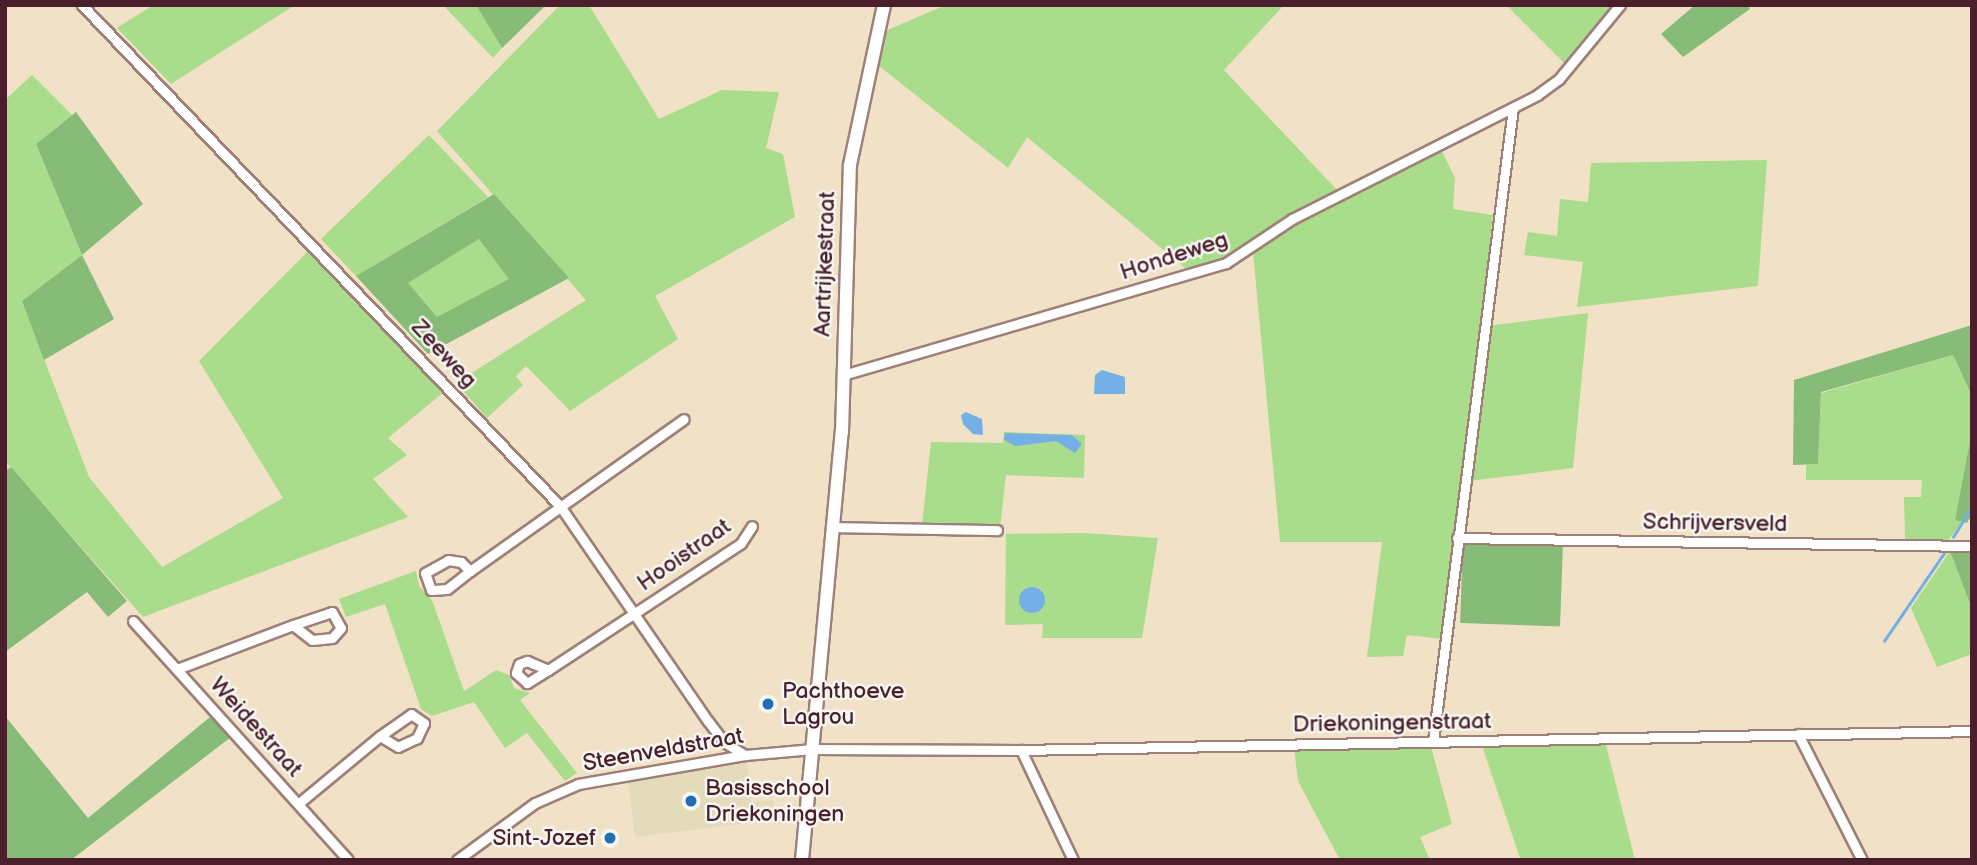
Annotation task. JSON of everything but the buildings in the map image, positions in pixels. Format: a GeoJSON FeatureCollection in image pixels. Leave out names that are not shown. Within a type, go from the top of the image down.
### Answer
{"type":"FeatureCollection","features":[{"type":"Feature","properties":{"kind":"street","name":"Zeeweg"},"geometry":{"type":"LineString","coordinates":[[82,5],[560,506],[724,742],[745,755]]}},
{"type":"Feature","properties":{"kind":"street","name":"Aartrijkestraat"},"geometry":{"type":"LineString","coordinates":[[802,860],[834,527],[843,375],[850,164],[884,5]]}},
{"type":"Feature","properties":{"kind":"street","name":"Hondeweg"},"geometry":{"type":"LineString","coordinates":[[843,375],[1226,263],[1301,215],[1513,108],[1564,74],[1620,5]]}},
{"type":"Feature","properties":{"kind":"street"},"geometry":{"type":"LineString","coordinates":[[1433,741],[1513,108]]}},
{"type":"Feature","properties":{"kind":"street"},"geometry":{"type":"LineString","coordinates":[[470,571],[461,562],[449,560],[429,568],[424,581],[431,590],[442,591],[684,419]]}},
{"type":"Feature","properties":{"kind":"street","name":"Hooistraat"},"geometry":{"type":"LineString","coordinates":[[548,670],[741,543],[752,526]]}},
{"type":"Feature","properties":{"kind":"street"},"geometry":{"type":"LineString","coordinates":[[834,527],[997,530]]}},
{"type":"Feature","properties":{"kind":"street","name":"Schrijversveld"},"geometry":{"type":"LineString","coordinates":[[1457,538],[1972,546]]}},
{"type":"Feature","properties":{"kind":"street"},"geometry":{"type":"LineString","coordinates":[[177,668],[293,625],[332,612],[341,628],[332,638],[312,640],[293,625]]}},
{"type":"Feature","properties":{"kind":"street","name":"Weidestraat"},"geometry":{"type":"LineString","coordinates":[[133,621],[348,860]]}},
{"type":"Feature","properties":{"kind":"street"},"geometry":{"type":"LineString","coordinates":[[299,803],[380,736],[411,715],[424,723],[422,734],[404,746],[380,736]]}},
{"type":"Feature","properties":{"kind":"street","name":"Driekoningenstraat"},"geometry":{"type":"LineString","coordinates":[[813,749],[1021,750],[1972,731]]}},
{"type":"Feature","properties":{"kind":"street"},"geometry":{"type":"LineString","coordinates":[[1798,734],[1863,860]]}},
{"type":"Feature","properties":{"kind":"street","name":"Steenveldstraat"},"geometry":{"type":"LineString","coordinates":[[457,860],[535,803],[578,784],[745,755],[813,749]]}},
{"type":"Feature","properties":{"kind":"street"},"geometry":{"type":"LineString","coordinates":[[1021,750],[1073,860]]}},
{"type":"Feature","properties":{"kind":"shaded area","name":"Basisschool Driekoningen"},"geometry":{"type":"Polygon","coordinates":[[[747,763],[751,802],[773,800],[775,820],[635,837],[628,781],[747,763]]]}},
{"type":"Feature","properties":{"kind":"green space"},"geometry":{"type":"Polygon","coordinates":[[[153,5],[295,5],[171,84],[117,28],[153,5]]]}},
{"type":"Feature","properties":{"kind":"green space"},"geometry":{"type":"Polygon","coordinates":[[[443,5],[476,5],[502,48],[493,58],[443,5]]]}},
{"type":"Feature","properties":{"kind":"green space"},"geometry":{"type":"Polygon","coordinates":[[[476,5],[546,5],[502,48],[476,5]]]}},
{"type":"Feature","properties":{"kind":"green space"},"geometry":{"type":"Polygon","coordinates":[[[560,5],[589,5],[659,119],[722,90],[779,92],[766,148],[783,154],[795,217],[655,296],[678,339],[570,411],[526,366],[516,376],[523,385],[487,418],[456,383],[586,300],[437,131],[560,5]]]}},
{"type":"Feature","properties":{"kind":"green space"},"geometry":{"type":"Polygon","coordinates":[[[946,5],[1284,5],[1224,70],[1337,190],[1283,217],[1229,257],[1189,271],[1027,137],[1008,168],[879,66],[885,31],[946,5]]]}},
{"type":"Feature","properties":{"kind":"green space"},"geometry":{"type":"Polygon","coordinates":[[[1506,5],[1615,5],[1566,65],[1506,5]]]}},
{"type":"Feature","properties":{"kind":"green space"},"geometry":{"type":"Polygon","coordinates":[[[1695,5],[1747,5],[1750,9],[1683,57],[1661,34],[1695,5]]]}},
{"type":"Feature","properties":{"kind":"green space"},"geometry":{"type":"Polygon","coordinates":[[[32,75],[72,115],[36,144],[82,255],[22,301],[89,477],[162,567],[283,498],[199,361],[308,251],[445,391],[388,438],[407,455],[373,479],[408,517],[143,617],[5,461],[5,100],[32,75]]]}},
{"type":"Feature","properties":{"kind":"green space"},"geometry":{"type":"Polygon","coordinates":[[[76,112],[143,204],[82,255],[36,144],[76,112]]]}},
{"type":"Feature","properties":{"kind":"green space"},"geometry":{"type":"Polygon","coordinates":[[[429,135],[488,197],[356,276],[321,239],[429,135]]]}},
{"type":"Feature","properties":{"kind":"green space"},"geometry":{"type":"Polygon","coordinates":[[[1440,147],[1455,178],[1453,209],[1493,215],[1443,639],[1407,635],[1403,656],[1367,657],[1382,542],[1280,542],[1253,252],[1280,231],[1440,147]]]}},
{"type":"Feature","properties":{"kind":"green space"},"geometry":{"type":"Polygon","coordinates":[[[1767,160],[1758,286],[1577,307],[1583,262],[1524,255],[1528,232],[1557,236],[1560,199],[1588,202],[1591,163],[1767,160]]]}},
{"type":"Feature","properties":{"kind":"green space"},"geometry":{"type":"Polygon","coordinates":[[[494,194],[569,278],[428,354],[356,276],[494,194]],[[479,239],[408,283],[437,317],[509,279],[479,239]]]}},
{"type":"Feature","properties":{"kind":"green space"},"geometry":{"type":"Polygon","coordinates":[[[479,239],[510,279],[438,318],[407,283],[479,239]]]}},
{"type":"Feature","properties":{"kind":"green space"},"geometry":{"type":"Polygon","coordinates":[[[82,255],[114,319],[44,360],[22,301],[82,255]]]}},
{"type":"Feature","properties":{"kind":"green space"},"geometry":{"type":"Polygon","coordinates":[[[1588,313],[1573,468],[1469,481],[1487,326],[1588,313]]]}},
{"type":"Feature","properties":{"kind":"green space"},"geometry":{"type":"Polygon","coordinates":[[[1972,325],[1972,396],[1953,355],[1821,392],[1818,464],[1793,465],[1794,380],[1972,325]]]}},
{"type":"Feature","properties":{"kind":"green space"},"geometry":{"type":"Polygon","coordinates":[[[1953,355],[1972,396],[1972,430],[1955,520],[1962,522],[1947,542],[1905,541],[1904,497],[1921,497],[1922,480],[1806,480],[1806,465],[1818,464],[1821,393],[1953,355]]]}},
{"type":"Feature","properties":{"kind":"green space"},"geometry":{"type":"Polygon","coordinates":[[[1972,430],[1972,514],[1967,523],[1955,520],[1972,430]]]}},
{"type":"Feature","properties":{"kind":"green space"},"geometry":{"type":"Polygon","coordinates":[[[1004,432],[1085,435],[1084,478],[1006,475],[1000,528],[922,525],[931,442],[1003,443],[1004,432]]]}},
{"type":"Feature","properties":{"kind":"green space"},"geometry":{"type":"Polygon","coordinates":[[[11,467],[127,601],[108,617],[87,592],[5,652],[5,471],[11,467]]]}},
{"type":"Feature","properties":{"kind":"green space"},"geometry":{"type":"Polygon","coordinates":[[[1084,533],[1158,538],[1142,638],[1042,638],[1043,624],[1005,625],[1006,534],[1084,533]]]}},
{"type":"Feature","properties":{"kind":"green space"},"geometry":{"type":"Polygon","coordinates":[[[1463,540],[1563,543],[1560,626],[1460,623],[1463,540]]]}},
{"type":"Feature","properties":{"kind":"green space"},"geometry":{"type":"Polygon","coordinates":[[[1972,550],[1972,609],[1950,551],[1972,550]]]}},
{"type":"Feature","properties":{"kind":"green space"},"geometry":{"type":"Polygon","coordinates":[[[1950,551],[1972,609],[1972,654],[1937,667],[1911,608],[1950,551]]]}},
{"type":"Feature","properties":{"kind":"green space"},"geometry":{"type":"Polygon","coordinates":[[[416,571],[419,586],[432,600],[464,691],[496,670],[509,675],[514,688],[530,693],[520,700],[577,773],[565,781],[527,733],[505,748],[474,702],[432,716],[421,709],[385,604],[346,617],[339,599],[416,571]]]}},
{"type":"Feature","properties":{"kind":"green space"},"geometry":{"type":"Polygon","coordinates":[[[5,716],[88,818],[210,717],[231,737],[71,860],[5,860],[5,716]]]}},
{"type":"Feature","properties":{"kind":"green space"},"geometry":{"type":"Polygon","coordinates":[[[1606,745],[1635,860],[1517,860],[1520,858],[1482,746],[1606,745]]]}},
{"type":"Feature","properties":{"kind":"green space"},"geometry":{"type":"Polygon","coordinates":[[[1431,747],[1452,824],[1420,837],[1430,860],[1340,860],[1298,781],[1294,748],[1431,747]]]}},
{"type":"Feature","properties":{"kind":"water"},"geometry":{"type":"Polygon","coordinates":[[[1102,370],[1125,377],[1125,394],[1094,394],[1095,375],[1102,370]]]}},
{"type":"Feature","properties":{"kind":"water"},"geometry":{"type":"Polygon","coordinates":[[[966,412],[982,419],[983,435],[973,434],[963,424],[961,415],[966,412]]]}},
{"type":"Feature","properties":{"kind":"water"},"geometry":{"type":"Polygon","coordinates":[[[1005,433],[1072,435],[1082,444],[1075,453],[1056,441],[1015,446],[1004,440],[1005,433]]]}},
{"type":"Feature","properties":{"kind":"water"},"geometry":{"type":"Polygon","coordinates":[[[1032,587],[1041,591],[1045,600],[1041,609],[1032,613],[1023,609],[1019,600],[1023,591],[1032,587]]]}},
{"type":"Feature","properties":{"kind":"waterway"},"geometry":{"type":"LineString","coordinates":[[1953,537],[1972,507]]}},
{"type":"Feature","properties":{"kind":"waterway"},"geometry":{"type":"LineString","coordinates":[[1884,641],[1944,553]]}},
{"type":"Feature","properties":{"kind":"place","name":"Pachthoeve Lagrou"},"geometry":{"type":"Point","coordinates":[768,704]}},
{"type":"Feature","properties":{"kind":"place","name":"Basisschool Driekoningen"},"geometry":{"type":"Point","coordinates":[691,801]}},
{"type":"Feature","properties":{"kind":"place","name":"Sint-Jozef"},"geometry":{"type":"Point","coordinates":[610,838]}}]}
